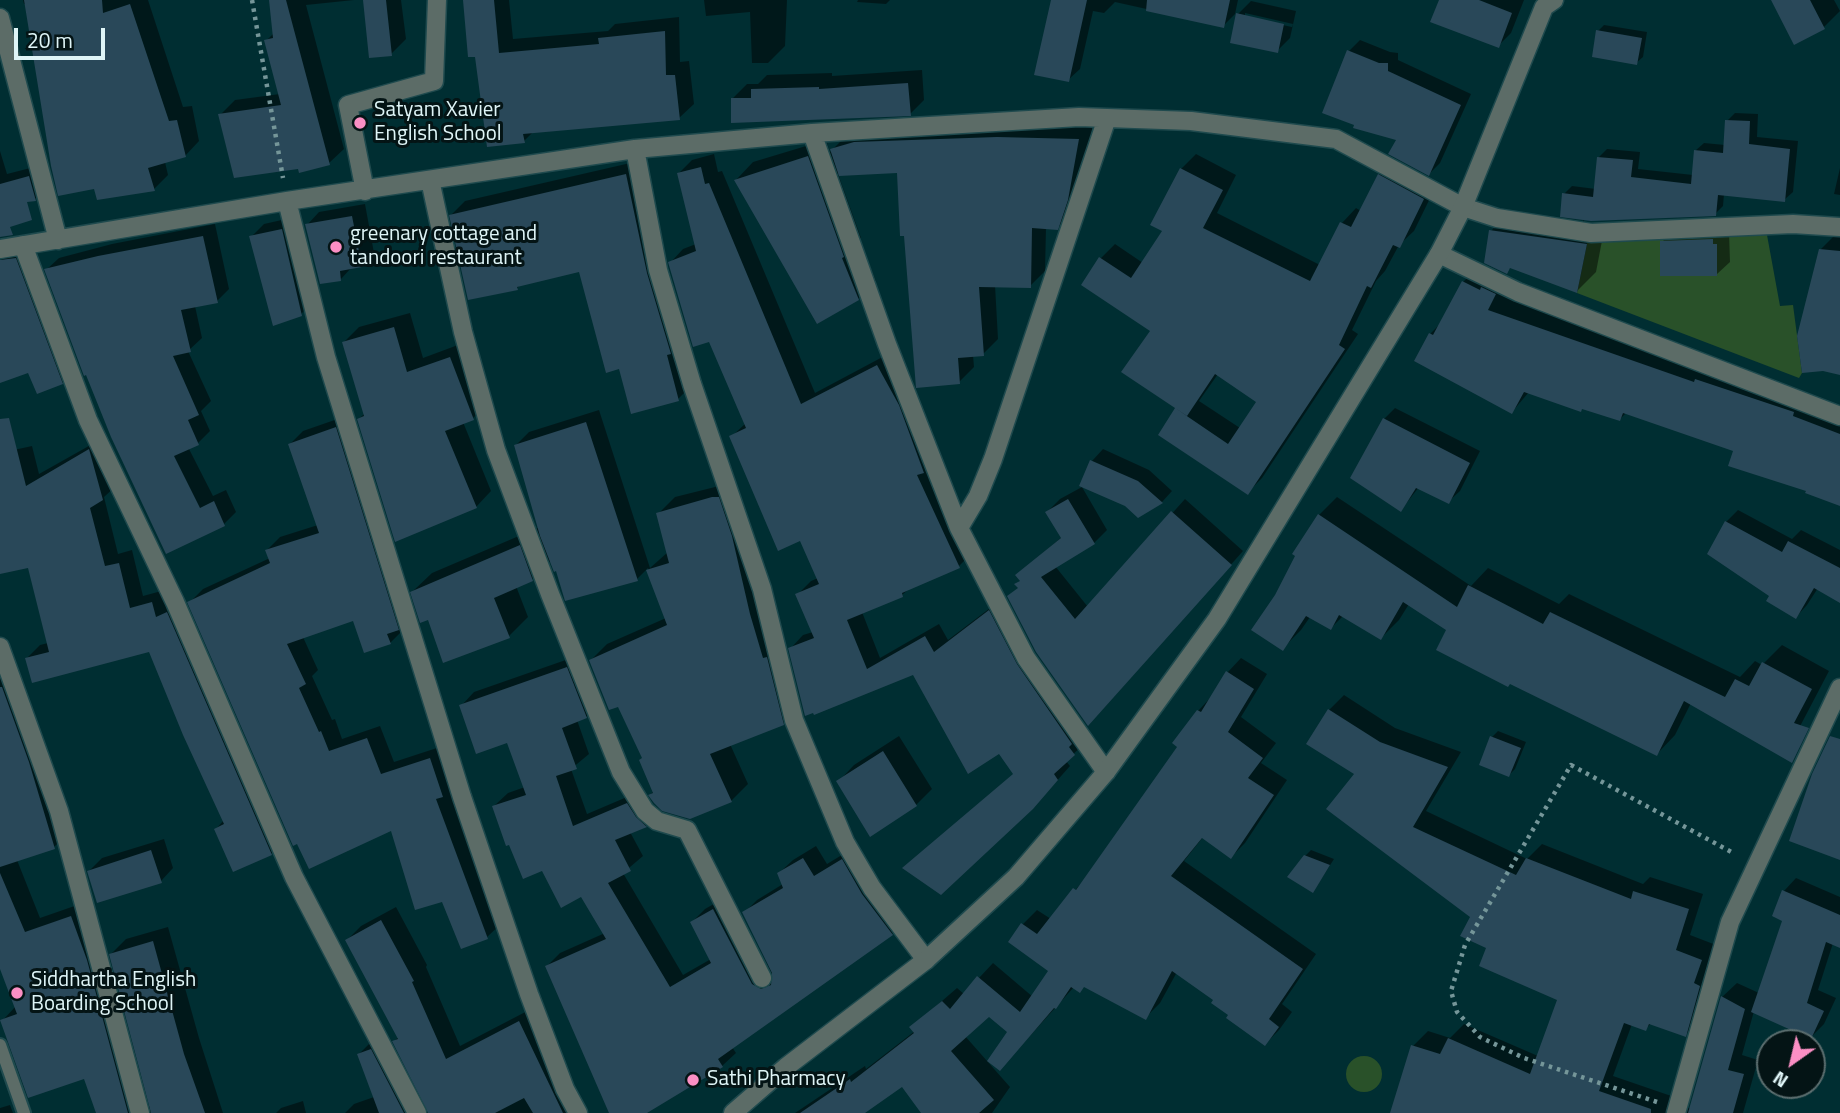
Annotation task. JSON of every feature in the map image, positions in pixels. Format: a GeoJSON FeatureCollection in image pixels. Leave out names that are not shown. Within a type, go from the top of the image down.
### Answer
{"type":"FeatureCollection","features":[{"type":"Feature","properties":{"kind":"street"},"geometry":{"type":"LineString","coordinates":[[365,191],[348,105],[434,81],[437,0]]}},
{"type":"Feature","properties":{"kind":"street"},"geometry":{"type":"LineString","coordinates":[[733,1113],[786,1067],[926,960],[1016,877],[1107,772],[1217,619],[1439,254],[1463,207],[1548,2]]}},
{"type":"Feature","properties":{"kind":"street"},"geometry":{"type":"LineString","coordinates":[[0,18],[58,240]]}},
{"type":"Feature","properties":{"kind":"street"},"geometry":{"type":"LineString","coordinates":[[0,249],[287,201],[635,149],[812,133],[1079,117],[1191,121],[1336,139],[1463,207],[1497,218],[1591,233],[1793,225],[1840,227]]}},
{"type":"Feature","properties":{"kind":"street"},"geometry":{"type":"LineString","coordinates":[[959,528],[978,496],[993,459],[1107,118]]}},
{"type":"Feature","properties":{"kind":"street"},"geometry":{"type":"LineString","coordinates":[[812,133],[887,344],[959,528],[1026,658],[1107,772]]}},
{"type":"Feature","properties":{"kind":"street"},"geometry":{"type":"LineString","coordinates":[[635,149],[658,270],[692,384],[762,589],[794,720],[845,842],[872,888],[926,960]]}},
{"type":"Feature","properties":{"kind":"street"},"geometry":{"type":"LineString","coordinates":[[430,180],[463,332],[496,450],[621,772],[645,811],[657,821],[687,830],[762,978]]}},
{"type":"Feature","properties":{"kind":"street"},"geometry":{"type":"LineString","coordinates":[[287,201],[326,357],[462,797],[529,994],[565,1089],[578,1113]]}},
{"type":"Feature","properties":{"kind":"street"},"geometry":{"type":"LineString","coordinates":[[23,246],[88,420],[175,602],[294,877],[417,1113]]}},
{"type":"Feature","properties":{"kind":"street"},"geometry":{"type":"LineString","coordinates":[[1439,254],[1518,292],[1840,416]]}},
{"type":"Feature","properties":{"kind":"street"},"geometry":{"type":"LineString","coordinates":[[0,647],[59,811],[140,1113]]}},
{"type":"Feature","properties":{"kind":"street"},"geometry":{"type":"LineString","coordinates":[[1677,1111],[1730,922],[1840,688]]}},
{"type":"Feature","properties":{"kind":"lane"},"geometry":{"type":"LineString","coordinates":[[0,1045],[24,1113]]}},
{"type":"Feature","properties":{"kind":"path"},"geometry":{"type":"LineString","coordinates":[[252,0],[287,201]]}},
{"type":"Feature","properties":{"kind":"path"},"geometry":{"type":"LineString","coordinates":[[1677,1111],[1524,1058],[1480,1037],[1457,1012],[1451,991],[1465,945],[1571,765],[1757,866]]}},
{"type":"Feature","properties":{"kind":"green space"},"geometry":{"type":"Polygon","coordinates":[[[1767,235],[1780,306],[1793,305],[1802,373],[1799,378],[1577,293],[1588,239],[1767,235]]]}},
{"type":"Feature","properties":{"kind":"green space"},"geometry":{"type":"Polygon","coordinates":[[[1364,1056],[1377,1061],[1382,1074],[1377,1087],[1364,1092],[1351,1087],[1346,1074],[1351,1061],[1364,1056]]]}},
{"type":"Feature","properties":{"kind":"building"},"geometry":{"type":"Polygon","coordinates":[[[24,0],[102,0],[103,13],[130,4],[169,121],[177,120],[186,157],[148,168],[155,191],[97,200],[94,189],[58,196],[24,0]]]}},
{"type":"Feature","properties":{"kind":"building"},"geometry":{"type":"Polygon","coordinates":[[[269,0],[286,0],[330,165],[299,173],[298,169],[234,178],[218,114],[281,105],[264,40],[273,38],[269,0]]]}},
{"type":"Feature","properties":{"kind":"building"},"geometry":{"type":"Polygon","coordinates":[[[363,0],[386,0],[392,56],[369,58],[363,0]]]}},
{"type":"Feature","properties":{"kind":"building"},"geometry":{"type":"Polygon","coordinates":[[[463,0],[494,0],[499,53],[599,44],[598,38],[665,31],[666,75],[675,75],[680,120],[523,134],[525,143],[487,147],[475,57],[468,57],[463,0]]]}},
{"type":"Feature","properties":{"kind":"building"},"geometry":{"type":"Polygon","coordinates":[[[1051,0],[1087,0],[1069,82],[1034,75],[1051,0]]]}},
{"type":"Feature","properties":{"kind":"building"},"geometry":{"type":"Polygon","coordinates":[[[1147,0],[1230,0],[1224,28],[1146,11],[1147,0]]]}},
{"type":"Feature","properties":{"kind":"building"},"geometry":{"type":"Polygon","coordinates":[[[1439,0],[1479,0],[1512,13],[1499,48],[1430,22],[1439,0]]]}},
{"type":"Feature","properties":{"kind":"building"},"geometry":{"type":"Polygon","coordinates":[[[1771,0],[1810,0],[1825,29],[1794,45],[1771,0]]]}},
{"type":"Feature","properties":{"kind":"building"},"geometry":{"type":"Polygon","coordinates":[[[1236,13],[1284,24],[1278,53],[1230,43],[1236,13]]]}},
{"type":"Feature","properties":{"kind":"building"},"geometry":{"type":"Polygon","coordinates":[[[1596,30],[1642,38],[1637,65],[1592,57],[1596,30]]]}},
{"type":"Feature","properties":{"kind":"building"},"geometry":{"type":"Polygon","coordinates":[[[1347,50],[1379,63],[1388,63],[1388,71],[1461,105],[1429,176],[1388,154],[1396,140],[1353,128],[1354,125],[1322,113],[1347,50]]]}},
{"type":"Feature","properties":{"kind":"building"},"geometry":{"type":"Polygon","coordinates":[[[908,83],[911,116],[731,123],[731,98],[751,98],[751,89],[819,89],[908,83]]]}},
{"type":"Feature","properties":{"kind":"building"},"geometry":{"type":"Polygon","coordinates":[[[1725,120],[1750,121],[1749,144],[1790,149],[1785,202],[1718,195],[1716,216],[1591,221],[1560,217],[1562,193],[1593,197],[1597,157],[1633,160],[1631,177],[1691,184],[1694,150],[1723,153],[1725,120]]]}},
{"type":"Feature","properties":{"kind":"building"},"geometry":{"type":"Polygon","coordinates":[[[997,137],[1079,139],[1068,200],[1058,230],[1032,228],[1031,288],[979,287],[984,356],[958,358],[960,384],[916,388],[904,236],[900,236],[897,173],[839,176],[830,149],[854,142],[997,137]]]}},
{"type":"Feature","properties":{"kind":"building"},"geometry":{"type":"Polygon","coordinates":[[[808,156],[859,300],[817,324],[734,180],[808,156]]]}},
{"type":"Feature","properties":{"kind":"building"},"geometry":{"type":"Polygon","coordinates":[[[701,167],[705,184],[709,183],[801,404],[877,365],[899,405],[924,473],[917,475],[960,568],[902,593],[903,597],[847,620],[867,669],[925,636],[934,652],[989,610],[1017,664],[1072,744],[1069,747],[1075,755],[1054,774],[1058,780],[1033,809],[941,895],[902,868],[1013,774],[999,754],[968,774],[913,675],[814,715],[805,716],[788,648],[814,638],[795,594],[819,584],[800,541],[778,551],[729,436],[746,428],[709,342],[693,347],[668,262],[696,251],[677,173],[701,167]]]}},
{"type":"Feature","properties":{"kind":"building"},"geometry":{"type":"Polygon","coordinates":[[[1180,168],[1223,190],[1203,228],[1310,281],[1340,222],[1351,227],[1378,174],[1424,199],[1400,248],[1393,245],[1371,288],[1367,286],[1339,345],[1345,349],[1248,495],[1158,435],[1175,408],[1121,372],[1150,331],[1081,285],[1099,257],[1131,278],[1162,231],[1150,225],[1180,168]],[[1215,374],[1187,416],[1175,408],[1228,444],[1256,402],[1215,374]]]}},
{"type":"Feature","properties":{"kind":"building"},"geometry":{"type":"Polygon","coordinates":[[[626,174],[647,273],[671,354],[667,355],[679,401],[631,414],[619,369],[606,373],[579,272],[517,287],[518,290],[468,300],[449,215],[626,174]]]}},
{"type":"Feature","properties":{"kind":"building"},"geometry":{"type":"Polygon","coordinates":[[[29,176],[36,201],[27,202],[32,220],[10,227],[13,235],[0,237],[0,184],[29,176]]]}},
{"type":"Feature","properties":{"kind":"building"},"geometry":{"type":"Polygon","coordinates":[[[352,216],[362,267],[340,271],[341,281],[320,284],[305,224],[352,216]]]}},
{"type":"Feature","properties":{"kind":"building"},"geometry":{"type":"Polygon","coordinates":[[[282,229],[302,316],[273,326],[249,236],[282,229]]]}},
{"type":"Feature","properties":{"kind":"building"},"geometry":{"type":"Polygon","coordinates":[[[1489,230],[1587,244],[1577,293],[1510,268],[1507,274],[1484,263],[1489,230]]]}},
{"type":"Feature","properties":{"kind":"building"},"geometry":{"type":"Polygon","coordinates":[[[203,236],[218,303],[181,310],[191,352],[173,356],[199,415],[188,420],[199,445],[174,456],[200,508],[214,501],[225,526],[166,554],[111,437],[86,375],[84,376],[44,269],[203,236]]]}},
{"type":"Feature","properties":{"kind":"building"},"geometry":{"type":"Polygon","coordinates":[[[1713,239],[1713,244],[1717,244],[1717,276],[1660,276],[1660,241],[1713,239]]]}},
{"type":"Feature","properties":{"kind":"building"},"geometry":{"type":"Polygon","coordinates":[[[1819,249],[1840,251],[1840,375],[1823,371],[1802,373],[1797,336],[1819,249]]]}},
{"type":"Feature","properties":{"kind":"building"},"geometry":{"type":"Polygon","coordinates":[[[16,258],[63,384],[37,394],[28,373],[0,383],[0,260],[16,258]]]}},
{"type":"Feature","properties":{"kind":"building"},"geometry":{"type":"Polygon","coordinates":[[[1462,281],[1496,294],[1488,310],[1694,382],[1695,379],[1794,412],[1793,416],[1840,434],[1840,506],[1805,493],[1806,491],[1728,466],[1733,451],[1623,413],[1620,421],[1582,409],[1581,412],[1524,392],[1512,414],[1414,361],[1429,333],[1433,335],[1462,281]]]}},
{"type":"Feature","properties":{"kind":"building"},"geometry":{"type":"Polygon","coordinates":[[[394,327],[407,372],[450,357],[474,420],[445,431],[477,508],[395,542],[357,419],[364,416],[342,342],[394,327]]]}},
{"type":"Feature","properties":{"kind":"building"},"geometry":{"type":"Polygon","coordinates":[[[9,418],[26,486],[89,449],[103,500],[90,508],[105,566],[119,563],[130,608],[152,602],[156,617],[167,612],[272,855],[233,872],[214,829],[224,824],[149,652],[32,683],[25,658],[49,652],[28,568],[0,574],[0,419],[9,418]]]}},
{"type":"Feature","properties":{"kind":"building"},"geometry":{"type":"Polygon","coordinates":[[[1383,418],[1470,463],[1449,504],[1416,488],[1401,512],[1350,478],[1383,418]]]}},
{"type":"Feature","properties":{"kind":"building"},"geometry":{"type":"Polygon","coordinates":[[[586,422],[638,581],[565,601],[556,571],[554,572],[540,536],[514,445],[586,422]]]}},
{"type":"Feature","properties":{"kind":"building"},"geometry":{"type":"Polygon","coordinates":[[[336,427],[399,630],[387,634],[391,644],[364,653],[353,621],[287,644],[306,684],[299,688],[329,751],[367,738],[381,774],[430,758],[443,797],[436,799],[488,939],[461,949],[442,902],[415,910],[391,831],[309,869],[297,844],[293,846],[187,602],[270,563],[265,550],[319,533],[288,444],[336,427]]]}},
{"type":"Feature","properties":{"kind":"building"},"geometry":{"type":"Polygon","coordinates":[[[1090,460],[1138,481],[1163,503],[1138,518],[1125,506],[1079,486],[1090,460]]]}},
{"type":"Feature","properties":{"kind":"building"},"geometry":{"type":"Polygon","coordinates":[[[719,497],[732,536],[750,614],[763,658],[767,657],[784,725],[710,754],[732,802],[690,819],[662,811],[648,795],[653,793],[639,760],[642,758],[618,707],[609,710],[589,660],[667,625],[646,570],[669,563],[656,513],[719,497]]]}},
{"type":"Feature","properties":{"kind":"building"},"geometry":{"type":"Polygon","coordinates":[[[1068,499],[1095,544],[1041,577],[1075,619],[1171,511],[1232,565],[1088,726],[1036,652],[1007,596],[1018,588],[1014,584],[1020,581],[1015,575],[1061,538],[1045,512],[1068,499]]]}},
{"type":"Feature","properties":{"kind":"building"},"geometry":{"type":"Polygon","coordinates":[[[1318,514],[1457,607],[1468,585],[1543,624],[1550,612],[1725,697],[1735,679],[1749,686],[1762,662],[1812,689],[1794,723],[1809,728],[1792,763],[1684,701],[1657,756],[1510,684],[1508,687],[1436,650],[1446,630],[1403,602],[1381,640],[1339,615],[1331,630],[1306,616],[1283,651],[1251,630],[1275,595],[1295,556],[1292,554],[1318,514]]]}},
{"type":"Feature","properties":{"kind":"building"},"geometry":{"type":"Polygon","coordinates":[[[1725,521],[1782,552],[1788,541],[1840,568],[1840,603],[1814,588],[1796,619],[1766,601],[1769,596],[1707,554],[1725,521]]]}},
{"type":"Feature","properties":{"kind":"building"},"geometry":{"type":"Polygon","coordinates":[[[520,545],[533,581],[494,598],[510,638],[443,663],[428,620],[420,623],[410,592],[520,545]]]}},
{"type":"Feature","properties":{"kind":"building"},"geometry":{"type":"Polygon","coordinates":[[[567,667],[587,718],[562,728],[577,769],[556,776],[573,826],[627,803],[647,827],[615,840],[631,871],[608,883],[670,987],[711,963],[690,922],[713,909],[752,984],[761,989],[771,985],[772,973],[742,912],[783,888],[777,873],[803,858],[814,876],[842,859],[862,894],[893,935],[718,1059],[723,1067],[647,1113],[609,1113],[545,966],[606,939],[581,897],[561,908],[542,871],[523,879],[509,845],[506,846],[492,806],[526,795],[507,743],[476,754],[459,705],[567,667]]]}},
{"type":"Feature","properties":{"kind":"building"},"geometry":{"type":"Polygon","coordinates":[[[1226,671],[1254,689],[1228,732],[1263,758],[1248,778],[1274,795],[1231,859],[1202,838],[1171,876],[1303,969],[1269,1019],[1279,1027],[1265,1046],[1226,1018],[1228,1015],[1211,1003],[1213,1000],[1172,971],[1146,1020],[1084,987],[1080,993],[1071,987],[1056,1009],[1054,1008],[1000,1071],[987,1061],[1007,1032],[989,1017],[951,1051],[994,1100],[979,1113],[921,1113],[902,1087],[865,1113],[800,1113],[850,1079],[851,1082],[914,1033],[909,1027],[942,1001],[950,1009],[977,976],[1020,1012],[1048,971],[1008,942],[1021,923],[1037,934],[1073,888],[1076,890],[1177,747],[1172,743],[1197,710],[1201,712],[1226,671]]]}},
{"type":"Feature","properties":{"kind":"building"},"geometry":{"type":"Polygon","coordinates":[[[0,687],[29,762],[55,849],[0,867],[0,687]]]}},
{"type":"Feature","properties":{"kind":"building"},"geometry":{"type":"Polygon","coordinates":[[[1328,709],[1380,742],[1448,767],[1413,827],[1516,875],[1526,858],[1631,899],[1633,891],[1689,909],[1676,950],[1702,960],[1694,983],[1700,986],[1686,1037],[1649,1024],[1646,1031],[1624,1023],[1599,1091],[1651,1109],[1651,1113],[1390,1113],[1411,1045],[1440,1054],[1448,1038],[1530,1074],[1557,1000],[1479,966],[1486,948],[1460,936],[1470,917],[1326,809],[1354,774],[1306,744],[1328,709]]]}},
{"type":"Feature","properties":{"kind":"building"},"geometry":{"type":"Polygon","coordinates":[[[1490,736],[1521,748],[1509,777],[1479,765],[1490,736]]]}},
{"type":"Feature","properties":{"kind":"building"},"geometry":{"type":"Polygon","coordinates":[[[1830,736],[1840,739],[1840,860],[1789,841],[1812,774],[1830,736]]]}},
{"type":"Feature","properties":{"kind":"building"},"geometry":{"type":"Polygon","coordinates":[[[883,751],[917,806],[870,837],[836,781],[883,751]]]}},
{"type":"Feature","properties":{"kind":"building"},"geometry":{"type":"Polygon","coordinates":[[[151,850],[162,883],[97,903],[87,871],[151,850]]]}},
{"type":"Feature","properties":{"kind":"building"},"geometry":{"type":"Polygon","coordinates":[[[1304,855],[1330,865],[1313,893],[1287,877],[1304,855]]]}},
{"type":"Feature","properties":{"kind":"building"},"geometry":{"type":"Polygon","coordinates":[[[0,873],[25,932],[71,916],[87,960],[128,1113],[96,1113],[84,1079],[28,1098],[0,1020],[17,1014],[0,969],[0,873]]]}},
{"type":"Feature","properties":{"kind":"building"},"geometry":{"type":"Polygon","coordinates":[[[1782,890],[1840,915],[1840,948],[1826,942],[1807,1003],[1824,1011],[1816,1029],[1789,1029],[1751,1012],[1782,921],[1772,916],[1782,890]]]}},
{"type":"Feature","properties":{"kind":"building"},"geometry":{"type":"Polygon","coordinates":[[[381,920],[414,981],[412,982],[446,1059],[519,1021],[563,1113],[533,1113],[524,1098],[495,1113],[428,1113],[392,1041],[398,1039],[345,940],[381,920]]]}},
{"type":"Feature","properties":{"kind":"building"},"geometry":{"type":"Polygon","coordinates":[[[153,941],[184,1054],[205,1113],[151,1113],[109,954],[153,941]]]}},
{"type":"Feature","properties":{"kind":"building"},"geometry":{"type":"Polygon","coordinates":[[[1721,996],[1745,1009],[1728,1070],[1744,1074],[1733,1113],[1688,1113],[1721,996]]]}},
{"type":"Feature","properties":{"kind":"building"},"geometry":{"type":"Polygon","coordinates":[[[371,1049],[404,1113],[379,1113],[357,1054],[371,1049]]]}},
{"type":"Feature","properties":{"kind":"place","name":"Satyam Xavier English School"},"geometry":{"type":"Point","coordinates":[360,123]}},
{"type":"Feature","properties":{"kind":"place","name":"greenary cottage and tandoori restaurant"},"geometry":{"type":"Point","coordinates":[336,247]}},
{"type":"Feature","properties":{"kind":"place","name":"Siddhartha English Boarding School"},"geometry":{"type":"Point","coordinates":[17,993]}},
{"type":"Feature","properties":{"kind":"place","name":"Sathi Pharmacy"},"geometry":{"type":"Point","coordinates":[693,1080]}}]}
